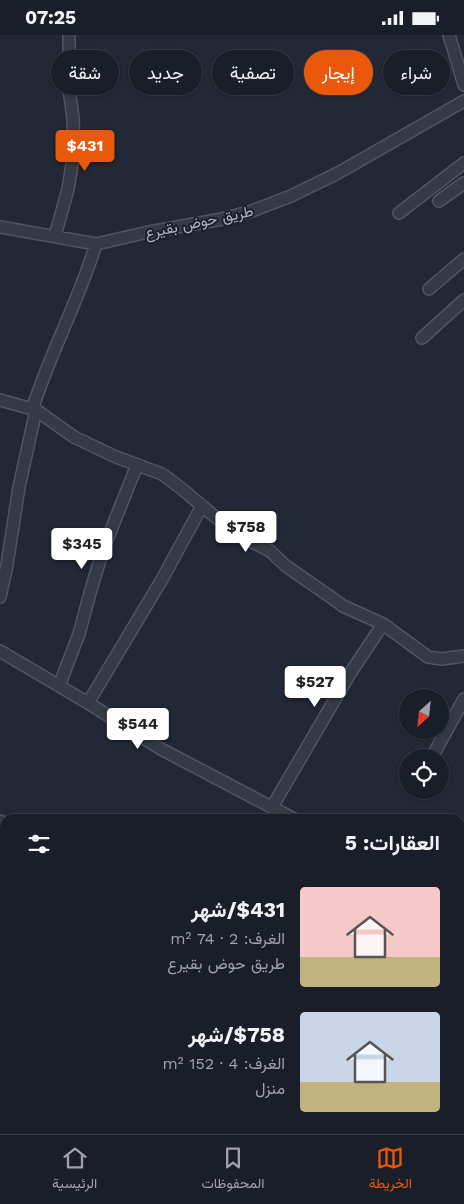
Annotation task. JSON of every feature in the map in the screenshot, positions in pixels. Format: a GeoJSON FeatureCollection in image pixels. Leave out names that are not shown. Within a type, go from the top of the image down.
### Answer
{"type":"FeatureCollection","features":[{"type":"Feature","properties":{"kind":"street"},"geometry":{"type":"LineString","coordinates":[[55,236],[68,189],[74,153],[68,89],[69,35]]}},
{"type":"Feature","properties":{"kind":"street"},"geometry":{"type":"LineString","coordinates":[[450,35],[464,85]]}},
{"type":"Feature","properties":{"kind":"street","name":"طريق حوض بقيرع"},"geometry":{"type":"LineString","coordinates":[[0,227],[96,244],[267,207],[361,161],[464,101]]}},
{"type":"Feature","properties":{"kind":"street"},"geometry":{"type":"LineString","coordinates":[[399,213],[464,163]]}},
{"type":"Feature","properties":{"kind":"street"},"geometry":{"type":"LineString","coordinates":[[439,201],[464,183]]}},
{"type":"Feature","properties":{"kind":"street"},"geometry":{"type":"LineString","coordinates":[[0,597],[19,487],[36,410],[33,407],[54,349],[87,274],[96,244]]}},
{"type":"Feature","properties":{"kind":"street"},"geometry":{"type":"LineString","coordinates":[[429,289],[464,259]]}},
{"type":"Feature","properties":{"kind":"street"},"geometry":{"type":"LineString","coordinates":[[422,338],[464,300]]}},
{"type":"Feature","properties":{"kind":"street"},"geometry":{"type":"LineString","coordinates":[[0,401],[36,410],[74,437],[162,474],[241,536],[270,551],[286,566],[343,605],[383,624],[428,657],[442,659],[464,657]]}},
{"type":"Feature","properties":{"kind":"street"},"geometry":{"type":"LineString","coordinates":[[59,686],[79,635],[103,550],[137,465]]}},
{"type":"Feature","properties":{"kind":"street"},"geometry":{"type":"LineString","coordinates":[[88,703],[161,581],[202,506]]}},
{"type":"Feature","properties":{"kind":"street"},"geometry":{"type":"LineString","coordinates":[[272,807],[351,672],[383,624]]}},
{"type":"Feature","properties":{"kind":"street"},"geometry":{"type":"LineString","coordinates":[[0,651],[88,703],[160,749],[285,814]]}},
{"type":"Feature","properties":{"kind":"street"},"geometry":{"type":"LineString","coordinates":[[436,749],[464,699]]}}]}
